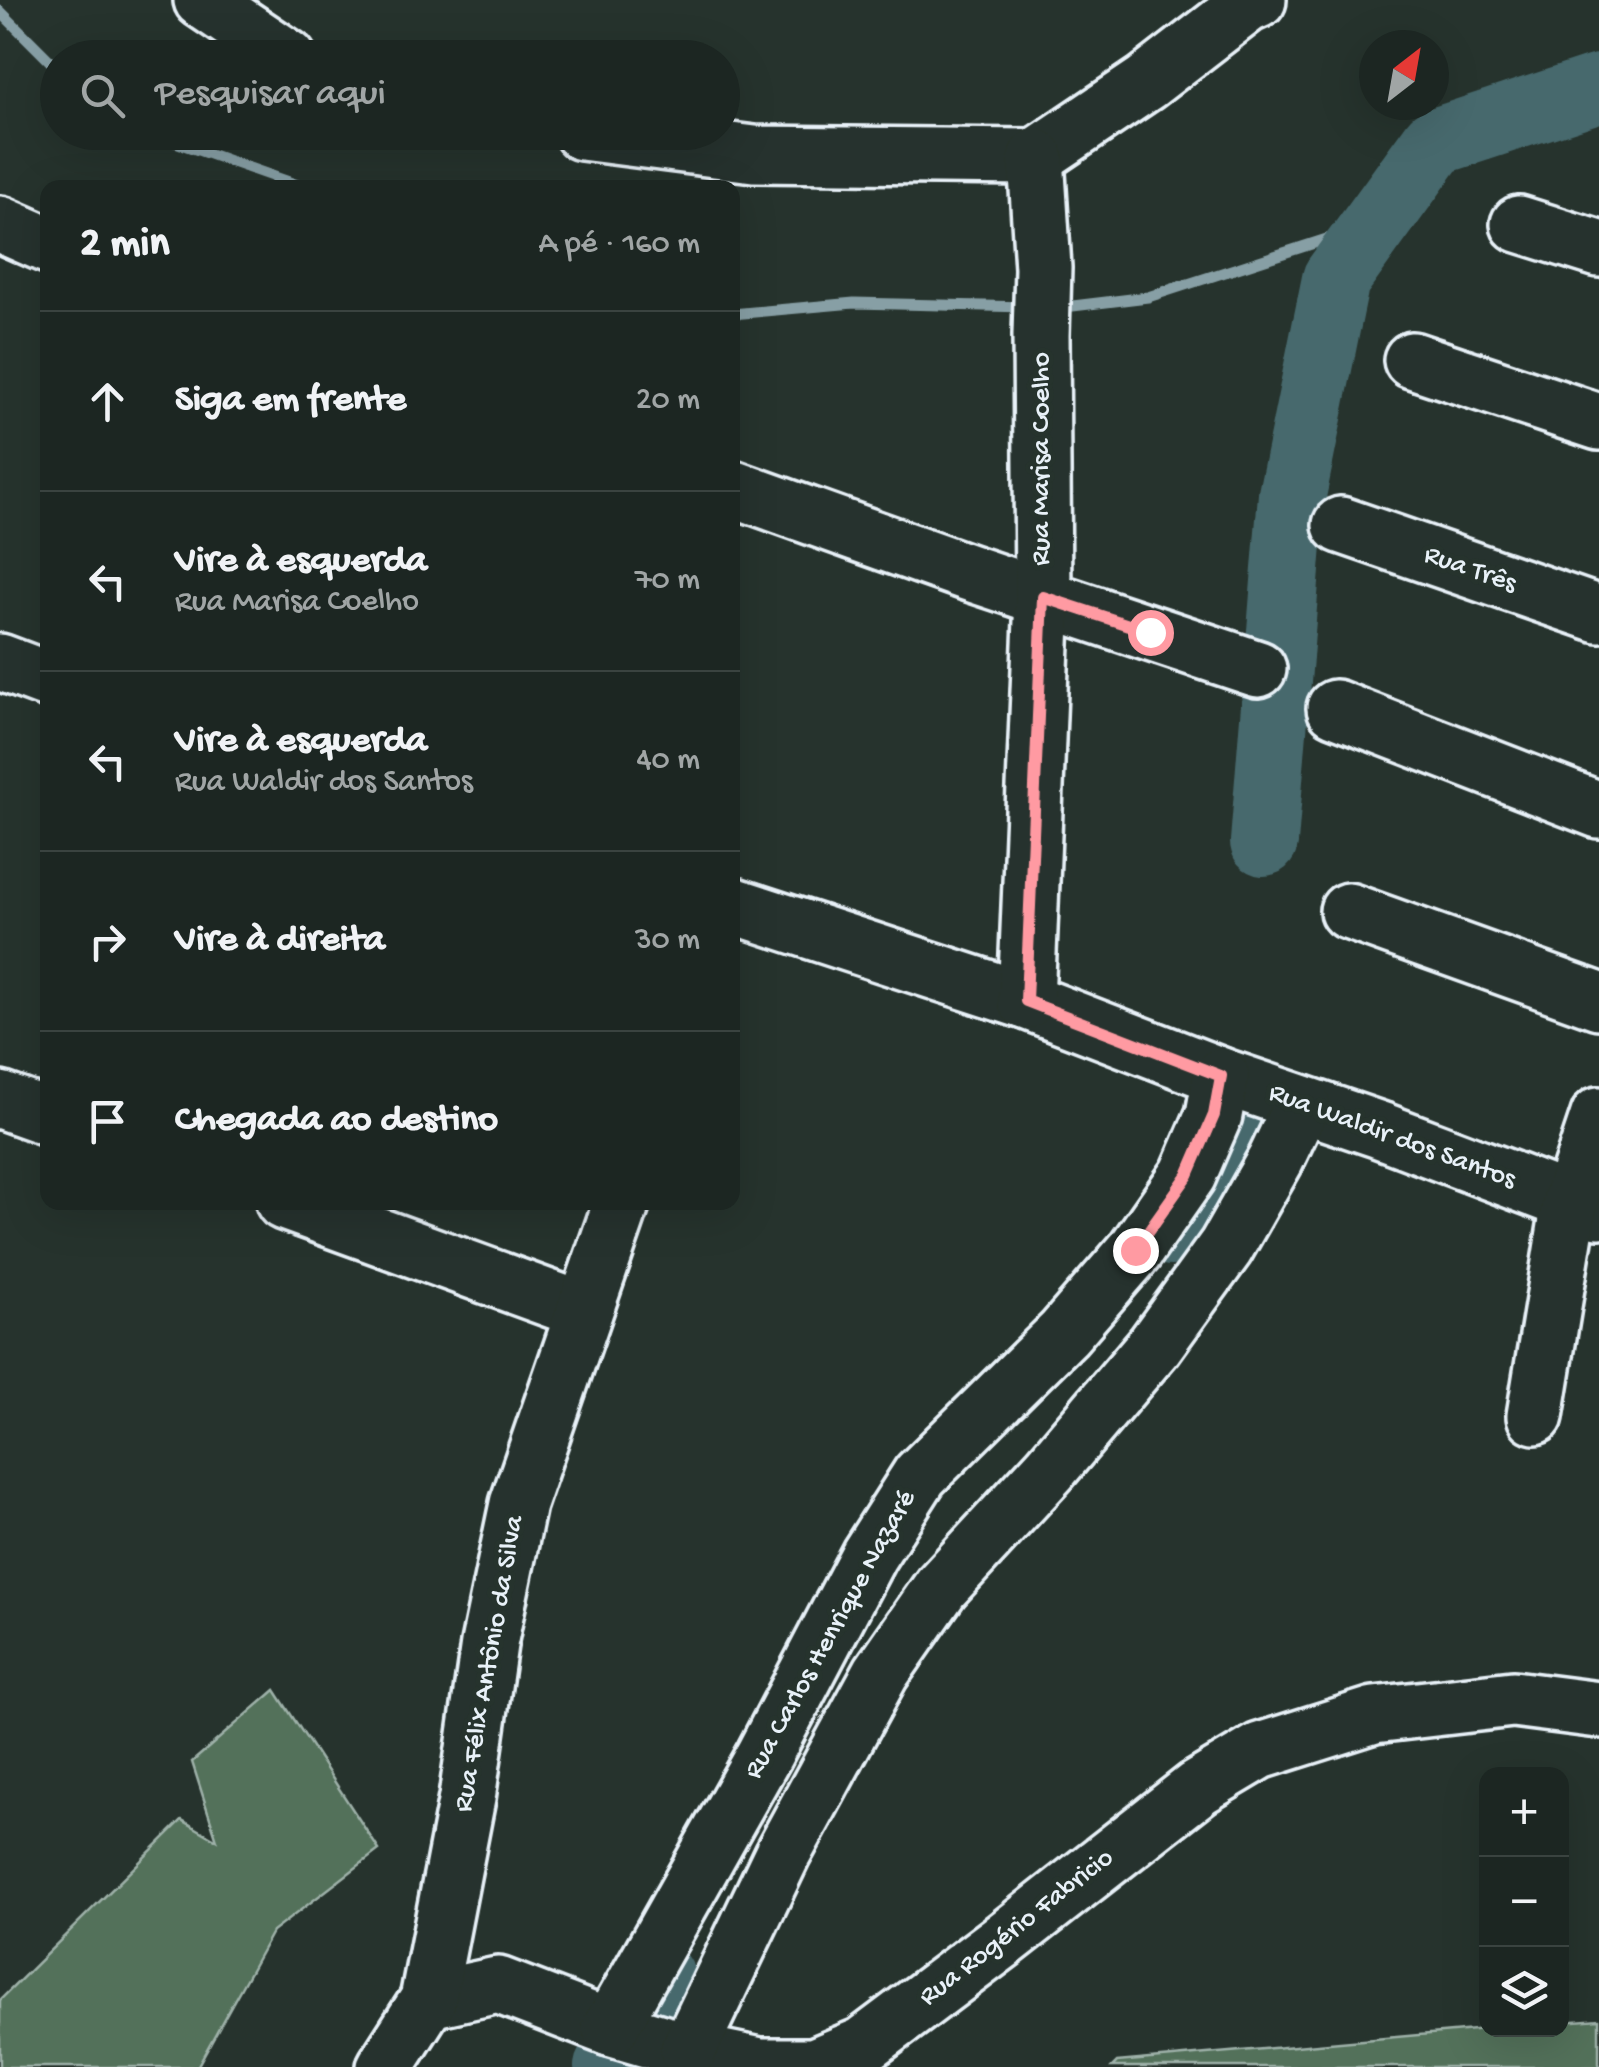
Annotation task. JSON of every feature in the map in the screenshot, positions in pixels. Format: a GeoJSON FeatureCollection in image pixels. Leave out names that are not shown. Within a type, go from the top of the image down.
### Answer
{"type":"FeatureCollection","features":[{"type":"Feature","properties":{"kind":"street"},"geometry":{"type":"LineString","coordinates":[[202,0],[261,40]]}},
{"type":"Feature","properties":{"kind":"street"},"geometry":{"type":"LineString","coordinates":[[723,150],[754,154],[1036,158],[1258,0]]}},
{"type":"Feature","properties":{"kind":"street","name":"Rua Marisa Coelho"},"geometry":{"type":"LineString","coordinates":[[1026,1001],[1043,597],[1043,268],[1036,158]]}},
{"type":"Feature","properties":{"kind":"street"},"geometry":{"type":"LineString","coordinates":[[0,224],[40,242]]}},
{"type":"Feature","properties":{"kind":"street"},"geometry":{"type":"LineString","coordinates":[[1519,224],[1599,248]]}},
{"type":"Feature","properties":{"kind":"street"},"geometry":{"type":"LineString","coordinates":[[1412,360],[1599,422]]}},
{"type":"Feature","properties":{"kind":"street"},"geometry":{"type":"LineString","coordinates":[[740,491],[1258,669]]}},
{"type":"Feature","properties":{"kind":"street","name":"Rua Três"},"geometry":{"type":"LineString","coordinates":[[1341,526],[1599,614]]}},
{"type":"Feature","properties":{"kind":"street"},"geometry":{"type":"LineString","coordinates":[[0,662],[40,677]]}},
{"type":"Feature","properties":{"kind":"street"},"geometry":{"type":"LineString","coordinates":[[1335,708],[1599,810]]}},
{"type":"Feature","properties":{"kind":"street","name":"Rua Waldir dos Santos"},"geometry":{"type":"LineString","coordinates":[[740,908],[1026,1001],[1221,1076],[1584,1206]]}},
{"type":"Feature","properties":{"kind":"street"},"geometry":{"type":"LineString","coordinates":[[1348,910],[1599,1000]]}},
{"type":"Feature","properties":{"kind":"street","name":"Rua Carlos Henrique Nazaré"},"geometry":{"type":"LineString","coordinates":[[610,2028],[764,1756],[869,1555],[920,1474],[1064,1333],[1135,1250],[1188,1175],[1214,1115],[1221,1076]]}},
{"type":"Feature","properties":{"kind":"street"},"geometry":{"type":"LineString","coordinates":[[0,1100],[40,1114]]}},
{"type":"Feature","properties":{"kind":"street"},"geometry":{"type":"LineString","coordinates":[[688,2050],[782,1854],[881,1673],[940,1586],[1050,1469],[1155,1345],[1226,1247],[1302,1104]]}},
{"type":"Feature","properties":{"kind":"street"},"geometry":{"type":"LineString","coordinates":[[1535,1416],[1584,1206],[1599,1116]]}},
{"type":"Feature","properties":{"kind":"street"},"geometry":{"type":"LineString","coordinates":[[306,1210],[584,1311]]}},
{"type":"Feature","properties":{"kind":"street","name":"Rua Félix Antônio da Silva"},"geometry":{"type":"LineString","coordinates":[[385,2067],[428,2000],[467,1798],[489,1644],[518,1504],[619,1210]]}},
{"type":"Feature","properties":{"kind":"street","name":"Rua Rogério Fabricio"},"geometry":{"type":"LineString","coordinates":[[428,2000],[498,1985],[610,2028],[688,2050],[760,2066],[814,2066],[864,2044],[1198,1788],[1260,1751],[1374,1715],[1414,1710],[1513,1699],[1599,1710]]}},
{"type":"Feature","properties":{"kind":"green space"},"geometry":{"type":"Polygon","coordinates":[[[275,1690],[379,1850],[272,1932],[197,2067],[0,2067],[0,2000],[182,1820],[217,1840],[192,1762],[275,1690]]]}},
{"type":"Feature","properties":{"kind":"green space"},"geometry":{"type":"Polygon","coordinates":[[[1599,2019],[1599,2067],[1112,2067],[1117,2062],[1479,2030],[1479,2037],[1569,2037],[1569,2021],[1599,2019]]]}},
{"type":"Feature","properties":{"kind":"waterway"},"geometry":{"type":"LineString","coordinates":[[0,11],[40,51]]}},
{"type":"Feature","properties":{"kind":"waterway"},"geometry":{"type":"LineString","coordinates":[[1264,842],[1292,495],[1336,279],[1435,142],[1599,88]]}},
{"type":"Feature","properties":{"kind":"waterway"},"geometry":{"type":"LineString","coordinates":[[198,150],[283,180]]}},
{"type":"Feature","properties":{"kind":"waterway"},"geometry":{"type":"LineString","coordinates":[[1056,308],[1148,297],[1376,223]]}},
{"type":"Feature","properties":{"kind":"waterway"},"geometry":{"type":"LineString","coordinates":[[740,313],[854,303],[1028,307]]}},
{"type":"Feature","properties":{"kind":"waterway"},"geometry":{"type":"LineString","coordinates":[[1171,1232],[1246,1130]]}},
{"type":"Feature","properties":{"kind":"waterway"},"geometry":{"type":"LineString","coordinates":[[608,2067],[661,1977]]}},
{"type":"Feature","properties":{"kind":"route"},"geometry":{"type":"LineString","coordinates":[[1135,1250],[1188,1175],[1214,1115],[1221,1076],[1026,1001],[1043,597],[1150,632]]}}]}
